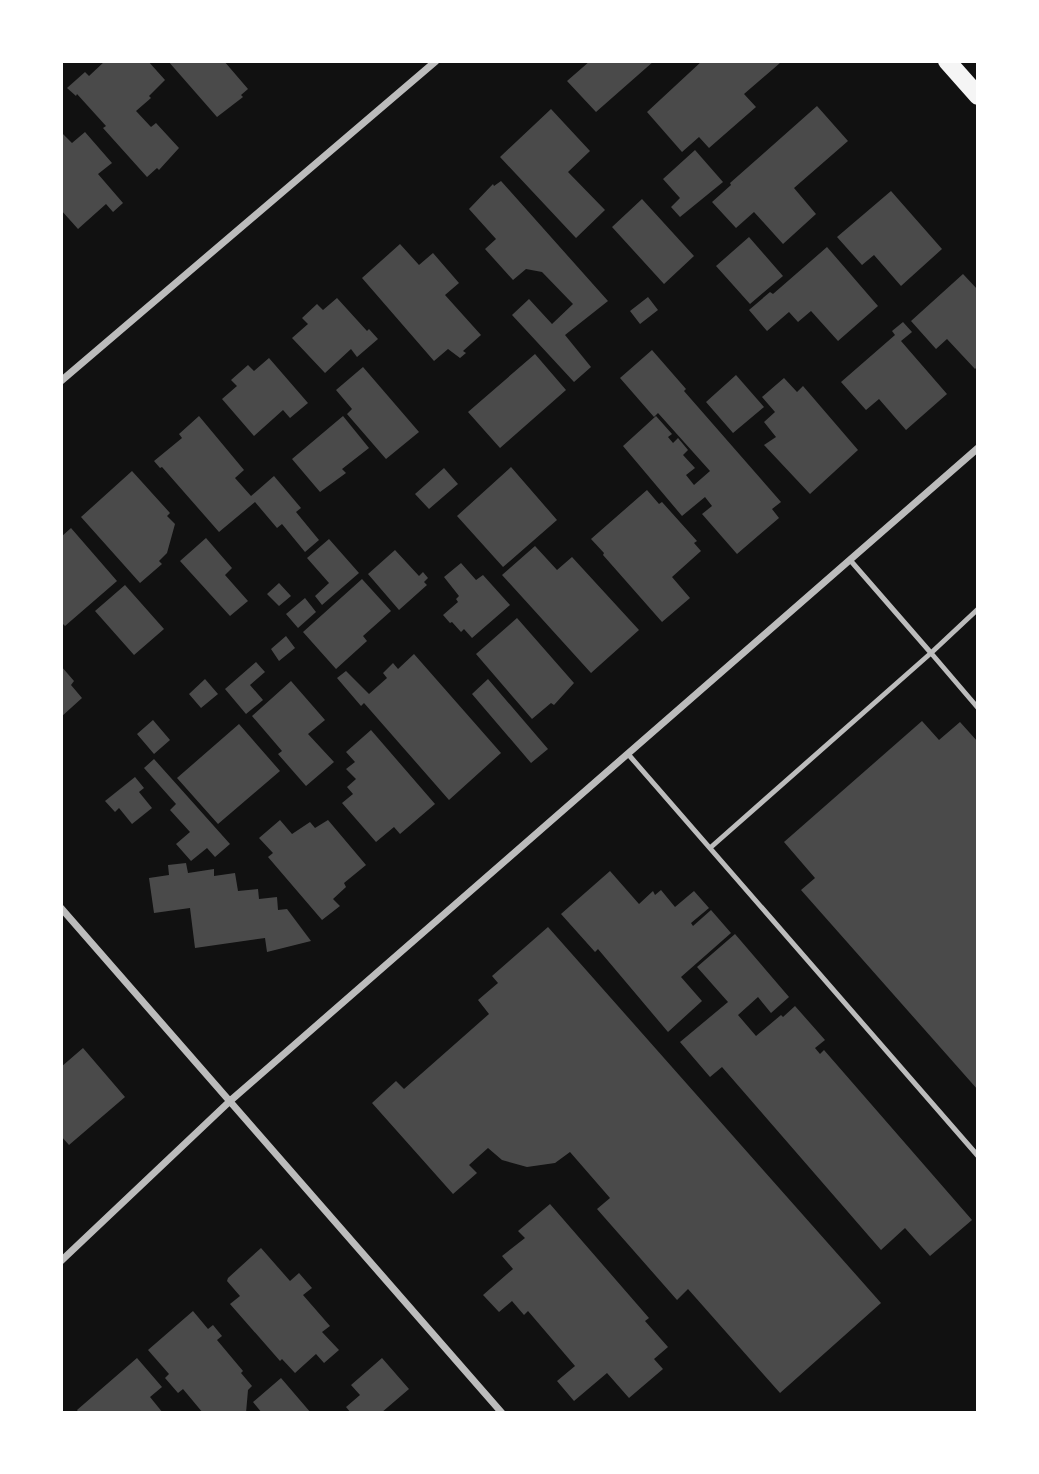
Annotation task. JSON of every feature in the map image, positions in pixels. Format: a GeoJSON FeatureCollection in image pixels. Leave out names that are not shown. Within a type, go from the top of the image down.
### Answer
{"type":"FeatureCollection","features":[{"type":"Feature","properties":{"kind":"main road"},"geometry":{"type":"LineString","coordinates":[[947,61],[978,96]]}},
{"type":"Feature","properties":{"kind":"street"},"geometry":{"type":"LineString","coordinates":[[61,381],[436,61]]}},
{"type":"Feature","properties":{"kind":"street"},"geometry":{"type":"LineString","coordinates":[[61,1261],[230,1101],[978,449]]}},
{"type":"Feature","properties":{"kind":"street"},"geometry":{"type":"LineString","coordinates":[[61,908],[502,1413]]}},
{"type":"Feature","properties":{"kind":"lane"},"geometry":{"type":"LineString","coordinates":[[850,560],[978,708]]}},
{"type":"Feature","properties":{"kind":"lane"},"geometry":{"type":"LineString","coordinates":[[710,849],[978,609]]}},
{"type":"Feature","properties":{"kind":"lane"},"geometry":{"type":"LineString","coordinates":[[628,754],[978,1156]]}},
{"type":"Feature","properties":{"kind":"building"},"geometry":{"type":"Polygon","coordinates":[[[105,61],[148,61],[165,80],[136,111],[151,127],[156,123],[179,148],[159,170],[157,168],[147,177],[103,128],[106,126],[77,94],[76,96],[67,88],[85,72],[89,76],[105,61]]]}},
{"type":"Feature","properties":{"kind":"building"},"geometry":{"type":"Polygon","coordinates":[[[168,61],[224,61],[248,89],[241,95],[243,97],[217,117],[168,61]]]}},
{"type":"Feature","properties":{"kind":"building"},"geometry":{"type":"Polygon","coordinates":[[[590,61],[654,61],[596,112],[567,81],[590,61]]]}},
{"type":"Feature","properties":{"kind":"building"},"geometry":{"type":"Polygon","coordinates":[[[702,61],[780,63],[744,94],[756,107],[709,148],[699,137],[682,152],[647,112],[702,61]]]}},
{"type":"Feature","properties":{"kind":"building"},"geometry":{"type":"Polygon","coordinates":[[[817,106],[848,141],[794,188],[816,214],[783,244],[754,212],[736,228],[712,202],[817,106]]]}},
{"type":"Feature","properties":{"kind":"building"},"geometry":{"type":"Polygon","coordinates":[[[551,109],[590,151],[568,172],[605,210],[576,238],[500,157],[551,109]]]}},
{"type":"Feature","properties":{"kind":"building"},"geometry":{"type":"Polygon","coordinates":[[[61,132],[72,143],[85,132],[112,163],[98,174],[123,203],[113,212],[106,204],[78,229],[61,210],[61,132]]]}},
{"type":"Feature","properties":{"kind":"building"},"geometry":{"type":"Polygon","coordinates":[[[695,150],[723,182],[680,217],[671,207],[680,198],[663,179],[695,150]]]}},
{"type":"Feature","properties":{"kind":"building"},"geometry":{"type":"Polygon","coordinates":[[[501,181],[608,301],[565,335],[591,367],[574,382],[512,315],[529,299],[552,324],[573,304],[542,272],[526,269],[513,280],[485,249],[496,239],[469,209],[493,184],[494,186],[501,181]]]}},
{"type":"Feature","properties":{"kind":"building"},"geometry":{"type":"Polygon","coordinates":[[[891,191],[942,249],[901,286],[874,255],[862,265],[837,237],[891,191]]]}},
{"type":"Feature","properties":{"kind":"building"},"geometry":{"type":"Polygon","coordinates":[[[642,199],[694,256],[664,284],[612,227],[642,199]]]}},
{"type":"Feature","properties":{"kind":"building"},"geometry":{"type":"Polygon","coordinates":[[[749,237],[783,276],[750,304],[716,266],[749,237]]]}},
{"type":"Feature","properties":{"kind":"building"},"geometry":{"type":"Polygon","coordinates":[[[400,244],[419,265],[433,253],[459,283],[445,295],[481,335],[463,351],[466,353],[460,358],[448,349],[434,361],[362,278],[400,244]]]}},
{"type":"Feature","properties":{"kind":"building"},"geometry":{"type":"Polygon","coordinates":[[[827,247],[878,306],[838,341],[811,311],[798,322],[789,312],[767,331],[749,310],[770,292],[773,294],[827,247]]]}},
{"type":"Feature","properties":{"kind":"building"},"geometry":{"type":"Polygon","coordinates":[[[963,274],[978,290],[978,366],[975,369],[947,339],[936,349],[911,321],[963,274]]]}},
{"type":"Feature","properties":{"kind":"building"},"geometry":{"type":"Polygon","coordinates":[[[648,297],[658,310],[640,324],[630,311],[648,297]]]}},
{"type":"Feature","properties":{"kind":"building"},"geometry":{"type":"Polygon","coordinates":[[[337,298],[367,331],[369,329],[378,339],[357,357],[351,349],[325,373],[292,338],[308,324],[302,318],[317,304],[323,310],[337,298]]]}},
{"type":"Feature","properties":{"kind":"building"},"geometry":{"type":"Polygon","coordinates":[[[903,322],[912,332],[901,341],[947,394],[906,430],[879,399],[866,410],[841,382],[895,335],[892,331],[903,322]]]}},
{"type":"Feature","properties":{"kind":"building"},"geometry":{"type":"Polygon","coordinates":[[[652,350],[686,389],[684,391],[781,502],[772,509],[779,518],[737,554],[702,514],[712,506],[705,497],[682,516],[623,446],[656,416],[672,434],[668,437],[673,443],[678,438],[688,450],[683,455],[695,468],[686,475],[694,485],[710,471],[658,413],[654,417],[620,378],[652,350]]]}},
{"type":"Feature","properties":{"kind":"building"},"geometry":{"type":"Polygon","coordinates":[[[535,354],[566,390],[500,448],[468,412],[535,354]]]}},
{"type":"Feature","properties":{"kind":"building"},"geometry":{"type":"Polygon","coordinates":[[[269,358],[308,403],[290,418],[283,410],[254,436],[222,399],[237,386],[231,380],[248,365],[254,371],[269,358]]]}},
{"type":"Feature","properties":{"kind":"building"},"geometry":{"type":"Polygon","coordinates":[[[363,367],[419,432],[386,459],[347,414],[352,409],[336,390],[363,367]]]}},
{"type":"Feature","properties":{"kind":"building"},"geometry":{"type":"Polygon","coordinates":[[[736,375],[764,407],[733,433],[706,402],[736,375]]]}},
{"type":"Feature","properties":{"kind":"building"},"geometry":{"type":"Polygon","coordinates":[[[784,378],[797,392],[803,386],[858,450],[810,494],[764,445],[776,437],[764,422],[775,412],[762,397],[784,378]]]}},
{"type":"Feature","properties":{"kind":"building"},"geometry":{"type":"Polygon","coordinates":[[[199,416],[244,470],[235,478],[251,496],[274,476],[301,508],[296,512],[319,540],[305,552],[282,524],[277,528],[255,502],[219,532],[154,461],[182,438],[179,434],[199,416]]]}},
{"type":"Feature","properties":{"kind":"building"},"geometry":{"type":"Polygon","coordinates":[[[343,416],[369,448],[342,469],[346,473],[320,492],[292,459],[343,416]]]}},
{"type":"Feature","properties":{"kind":"building"},"geometry":{"type":"Polygon","coordinates":[[[511,467],[557,520],[503,567],[457,516],[511,467]]]}},
{"type":"Feature","properties":{"kind":"building"},"geometry":{"type":"Polygon","coordinates":[[[444,468],[458,484],[429,509],[415,494],[444,468]]]}},
{"type":"Feature","properties":{"kind":"building"},"geometry":{"type":"Polygon","coordinates":[[[132,471],[170,513],[167,516],[175,524],[167,553],[159,561],[162,564],[140,583],[81,517],[132,471]]]}},
{"type":"Feature","properties":{"kind":"building"},"geometry":{"type":"Polygon","coordinates":[[[647,490],[659,504],[662,502],[697,541],[694,543],[701,551],[672,577],[690,598],[662,622],[591,539],[647,490]]]}},
{"type":"Feature","properties":{"kind":"building"},"geometry":{"type":"Polygon","coordinates":[[[71,528],[117,581],[65,626],[61,622],[61,537],[71,528]]]}},
{"type":"Feature","properties":{"kind":"building"},"geometry":{"type":"Polygon","coordinates":[[[206,538],[232,568],[225,575],[248,601],[230,616],[180,561],[206,538]]]}},
{"type":"Feature","properties":{"kind":"building"},"geometry":{"type":"Polygon","coordinates":[[[329,539],[359,573],[322,605],[315,596],[329,583],[307,558],[329,539]]]}},
{"type":"Feature","properties":{"kind":"building"},"geometry":{"type":"Polygon","coordinates":[[[535,546],[557,570],[572,557],[639,630],[591,673],[502,575],[535,546]]]}},
{"type":"Feature","properties":{"kind":"building"},"geometry":{"type":"Polygon","coordinates":[[[395,550],[419,576],[423,572],[428,578],[424,582],[427,585],[399,610],[368,574],[395,550]]]}},
{"type":"Feature","properties":{"kind":"building"},"geometry":{"type":"Polygon","coordinates":[[[461,563],[476,580],[483,575],[510,605],[472,638],[464,629],[461,632],[443,615],[458,602],[456,599],[459,596],[444,577],[461,563]]]}},
{"type":"Feature","properties":{"kind":"building"},"geometry":{"type":"Polygon","coordinates":[[[362,579],[391,611],[363,636],[367,641],[336,669],[303,632],[362,579]]]}},
{"type":"Feature","properties":{"kind":"building"},"geometry":{"type":"Polygon","coordinates":[[[279,583],[291,596],[279,606],[267,594],[279,583]]]}},
{"type":"Feature","properties":{"kind":"building"},"geometry":{"type":"Polygon","coordinates":[[[125,585],[164,629],[134,655],[95,611],[125,585]]]}},
{"type":"Feature","properties":{"kind":"building"},"geometry":{"type":"Polygon","coordinates":[[[305,598],[316,612],[298,628],[286,614],[305,598]]]}},
{"type":"Feature","properties":{"kind":"building"},"geometry":{"type":"Polygon","coordinates":[[[517,618],[574,683],[554,705],[551,703],[532,719],[476,654],[517,618]]]}},
{"type":"Feature","properties":{"kind":"building"},"geometry":{"type":"Polygon","coordinates":[[[286,636],[295,648],[279,661],[271,649],[286,636]]]}},
{"type":"Feature","properties":{"kind":"building"},"geometry":{"type":"Polygon","coordinates":[[[414,654],[501,753],[449,800],[364,703],[361,706],[337,678],[346,671],[369,694],[387,678],[383,673],[393,663],[398,669],[414,654]]]}},
{"type":"Feature","properties":{"kind":"building"},"geometry":{"type":"Polygon","coordinates":[[[256,662],[265,672],[250,685],[263,700],[246,714],[225,689],[256,662]]]}},
{"type":"Feature","properties":{"kind":"building"},"geometry":{"type":"Polygon","coordinates":[[[61,666],[74,681],[71,685],[82,698],[61,717],[61,666]]]}},
{"type":"Feature","properties":{"kind":"building"},"geometry":{"type":"Polygon","coordinates":[[[205,679],[218,694],[201,708],[189,694],[205,679]]]}},
{"type":"Feature","properties":{"kind":"building"},"geometry":{"type":"Polygon","coordinates":[[[488,679],[548,749],[531,763],[472,694],[488,679]]]}},
{"type":"Feature","properties":{"kind":"building"},"geometry":{"type":"Polygon","coordinates":[[[291,681],[325,720],[308,734],[334,762],[306,786],[278,754],[282,751],[252,716],[291,681]]]}},
{"type":"Feature","properties":{"kind":"building"},"geometry":{"type":"Polygon","coordinates":[[[153,720],[170,740],[154,754],[137,734],[153,720]]]}},
{"type":"Feature","properties":{"kind":"building"},"geometry":{"type":"Polygon","coordinates":[[[922,721],[939,740],[960,722],[978,742],[978,1090],[801,890],[815,878],[784,842],[922,721]]]}},
{"type":"Feature","properties":{"kind":"building"},"geometry":{"type":"Polygon","coordinates":[[[239,724],[280,771],[218,824],[177,778],[239,724]]]}},
{"type":"Feature","properties":{"kind":"building"},"geometry":{"type":"Polygon","coordinates":[[[371,730],[435,804],[400,834],[394,827],[376,842],[342,803],[353,794],[347,787],[356,779],[346,769],[355,762],[346,752],[371,730]]]}},
{"type":"Feature","properties":{"kind":"building"},"geometry":{"type":"Polygon","coordinates":[[[154,759],[230,844],[215,857],[207,848],[191,861],[176,844],[190,832],[170,810],[176,804],[144,768],[154,759]]]}},
{"type":"Feature","properties":{"kind":"building"},"geometry":{"type":"Polygon","coordinates":[[[135,777],[144,788],[139,792],[152,808],[132,824],[119,808],[115,812],[105,801],[135,777]]]}},
{"type":"Feature","properties":{"kind":"building"},"geometry":{"type":"Polygon","coordinates":[[[280,820],[292,834],[310,822],[315,828],[328,820],[366,865],[344,883],[346,887],[333,899],[340,906],[322,920],[268,857],[273,853],[259,838],[280,820]]]}},
{"type":"Feature","properties":{"kind":"building"},"geometry":{"type":"Polygon","coordinates":[[[186,863],[188,873],[214,869],[214,876],[235,873],[238,891],[258,889],[259,899],[277,897],[278,910],[287,909],[311,941],[267,952],[265,938],[195,948],[190,908],[154,913],[149,878],[169,875],[168,865],[186,863]]]}},
{"type":"Feature","properties":{"kind":"building"},"geometry":{"type":"Polygon","coordinates":[[[610,871],[639,904],[653,891],[655,895],[661,890],[675,907],[694,891],[709,908],[691,923],[693,926],[711,910],[731,933],[681,977],[702,1001],[668,1032],[598,949],[595,952],[561,914],[610,871]]]}},
{"type":"Feature","properties":{"kind":"building"},"geometry":{"type":"Polygon","coordinates":[[[548,927],[881,1303],[780,1393],[688,1289],[677,1300],[597,1209],[610,1198],[570,1152],[555,1163],[527,1167],[502,1160],[488,1148],[469,1165],[477,1173],[453,1194],[372,1103],[396,1081],[404,1089],[489,1014],[478,1000],[498,983],[492,976],[548,927]]]}},
{"type":"Feature","properties":{"kind":"building"},"geometry":{"type":"Polygon","coordinates":[[[735,934],[789,997],[771,1013],[758,997],[738,1015],[756,1036],[795,1006],[825,1040],[815,1048],[820,1054],[824,1050],[972,1220],[930,1256],[905,1228],[881,1250],[722,1067],[710,1077],[680,1042],[728,1002],[697,967],[735,934]]]}},
{"type":"Feature","properties":{"kind":"building"},"geometry":{"type":"Polygon","coordinates":[[[83,1048],[125,1097],[69,1145],[61,1136],[61,1067],[83,1048]]]}},
{"type":"Feature","properties":{"kind":"building"},"geometry":{"type":"Polygon","coordinates":[[[550,1204],[649,1318],[645,1321],[668,1347],[654,1359],[663,1369],[629,1398],[607,1373],[574,1401],[557,1381],[575,1366],[528,1311],[524,1315],[512,1301],[499,1312],[483,1295],[513,1269],[502,1256],[525,1238],[518,1231],[550,1204]]]}},
{"type":"Feature","properties":{"kind":"building"},"geometry":{"type":"Polygon","coordinates":[[[261,1248],[290,1281],[299,1273],[312,1288],[303,1295],[330,1326],[322,1332],[339,1350],[324,1363],[316,1354],[295,1373],[282,1359],[280,1361],[230,1304],[240,1296],[227,1281],[228,1278],[261,1248]]]}},
{"type":"Feature","properties":{"kind":"building"},"geometry":{"type":"Polygon","coordinates":[[[193,1311],[208,1329],[213,1325],[222,1336],[217,1340],[252,1386],[248,1390],[246,1413],[203,1413],[183,1389],[178,1393],[165,1378],[169,1374],[148,1350],[193,1311]]]}},
{"type":"Feature","properties":{"kind":"building"},"geometry":{"type":"Polygon","coordinates":[[[137,1358],[162,1387],[150,1397],[163,1413],[79,1413],[77,1410],[137,1358]]]}},
{"type":"Feature","properties":{"kind":"building"},"geometry":{"type":"Polygon","coordinates":[[[382,1358],[409,1389],[381,1413],[351,1413],[346,1407],[360,1395],[351,1385],[382,1358]]]}},
{"type":"Feature","properties":{"kind":"building"},"geometry":{"type":"Polygon","coordinates":[[[281,1378],[311,1413],[262,1413],[253,1402],[281,1378]]]}}]}
